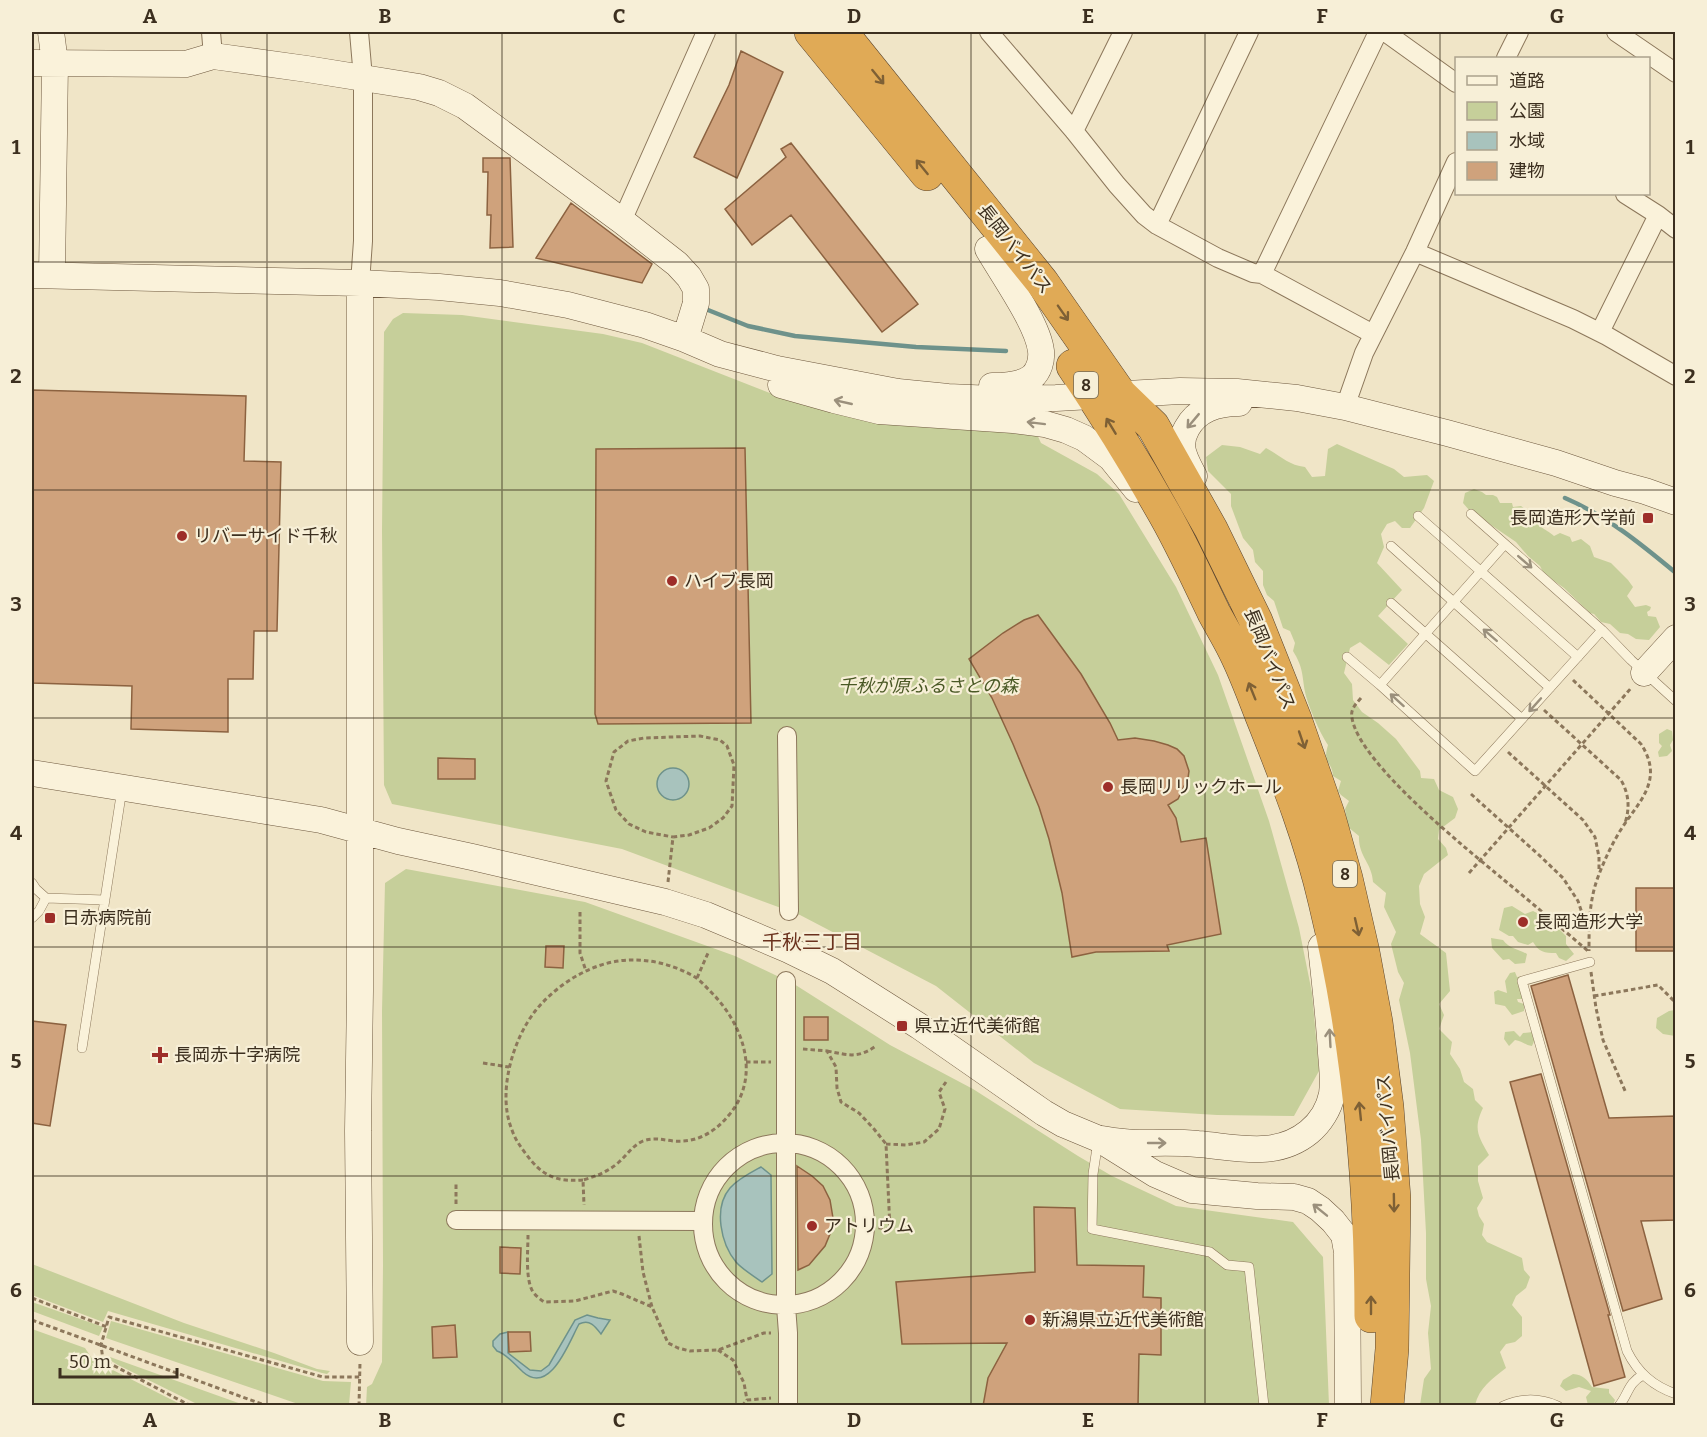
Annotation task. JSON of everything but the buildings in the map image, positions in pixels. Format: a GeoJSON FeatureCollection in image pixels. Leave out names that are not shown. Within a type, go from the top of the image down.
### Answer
{"type":"FeatureCollection","features":[{"type":"Feature","properties":{"kind":"highway","name":"長岡バイパス"},"geometry":{"type":"LineString","coordinates":[[811,32],[988,249],[1028,302],[1106,395],[1153,426],[1211,529],[1256,621],[1295,719],[1328,814],[1346,878],[1376,1022],[1387,1107],[1394,1198],[1392,1349],[1387,1406]]}},
{"type":"Feature","properties":{"kind":"highway","name":"長岡バイパス"},"geometry":{"type":"LineString","coordinates":[[841,32],[1042,282],[1106,395],[1237,656],[1289,784],[1310,846],[1325,901],[1343,984],[1355,1065],[1367,1175],[1370,1239],[1371,1315],[1365,1406]]}},
{"type":"Feature","properties":{"kind":"street"},"geometry":{"type":"LineString","coordinates":[[51,32],[43,63],[42,275],[360,283],[470,290],[568,305],[645,325],[685,339],[782,386],[834,400],[879,411],[1013,420],[1045,424],[1066,430],[1084,438],[1111,458],[1185,554]]}},
{"type":"Feature","properties":{"kind":"street"},"geometry":{"type":"LineString","coordinates":[[359,32],[363,78],[363,241],[360,283],[358,1131],[360,1342]]}},
{"type":"Feature","properties":{"kind":"street"},"geometry":{"type":"LineString","coordinates":[[622,221],[706,32]]}},
{"type":"Feature","properties":{"kind":"street"},"geometry":{"type":"LineString","coordinates":[[1074,131],[1123,32]]}},
{"type":"Feature","properties":{"kind":"street"},"geometry":{"type":"LineString","coordinates":[[1157,225],[1249,32]]}},
{"type":"Feature","properties":{"kind":"street"},"geometry":{"type":"LineString","coordinates":[[1262,274],[1378,32]]}},
{"type":"Feature","properties":{"kind":"street"},"geometry":{"type":"LineString","coordinates":[[1385,32],[1455,82]]}},
{"type":"Feature","properties":{"kind":"street"},"geometry":{"type":"LineString","coordinates":[[1506,57],[1519,32]]}},
{"type":"Feature","properties":{"kind":"street"},"geometry":{"type":"LineString","coordinates":[[1616,32],[1676,73]]}},
{"type":"Feature","properties":{"kind":"street"},"geometry":{"type":"LineString","coordinates":[[999,36],[1117,185],[1144,215],[1157,225],[1218,258],[1253,273],[1262,274],[1373,334]]}},
{"type":"Feature","properties":{"kind":"street"},"geometry":{"type":"LineString","coordinates":[[43,63],[186,64],[212,44],[440,93],[465,106],[677,264],[696,289],[696,303],[685,339]]}},
{"type":"Feature","properties":{"kind":"street"},"geometry":{"type":"LineString","coordinates":[[1345,406],[1373,334],[1455,164]]}},
{"type":"Feature","properties":{"kind":"street"},"geometry":{"type":"LineString","coordinates":[[1627,195],[1676,228]]}},
{"type":"Feature","properties":{"kind":"street"},"geometry":{"type":"LineString","coordinates":[[1600,332],[1658,214]]}},
{"type":"Feature","properties":{"kind":"street"},"geometry":{"type":"LineString","coordinates":[[777,369],[826,369],[985,387],[1006,386],[1032,376],[1040,366],[1041,352],[1037,337],[1031,322],[988,249]]}},
{"type":"Feature","properties":{"kind":"street"},"geometry":{"type":"LineString","coordinates":[[1414,252],[1600,332],[1676,376]]}},
{"type":"Feature","properties":{"kind":"street"},"geometry":{"type":"LineString","coordinates":[[720,354],[777,369],[898,392],[948,397],[993,399],[1180,391],[1237,392],[1286,397],[1345,406],[1545,460],[1615,483]]}},
{"type":"Feature","properties":{"kind":"street"},"geometry":{"type":"LineString","coordinates":[[1256,621],[1247,581],[1185,459],[1182,444],[1189,424],[1202,411],[1212,406],[1236,403],[1288,405],[1615,483],[1676,502]]}},
{"type":"Feature","properties":{"kind":"street"},"geometry":{"type":"LineString","coordinates":[[1644,673],[1676,638]]}},
{"type":"Feature","properties":{"kind":"street"},"geometry":{"type":"LineString","coordinates":[[787,736],[789,911]]}},
{"type":"Feature","properties":{"kind":"street"},"geometry":{"type":"LineString","coordinates":[[32,774],[321,820],[398,841],[472,856],[665,902],[736,927],[789,950],[832,971],[919,1026],[1044,1113],[1099,1139],[1155,1174],[1192,1190],[1294,1197],[1308,1201],[1320,1209],[1344,1235],[1347,1252],[1348,1406]]}},
{"type":"Feature","properties":{"kind":"street"},"geometry":{"type":"LineString","coordinates":[[1099,1139],[1136,1143],[1198,1143],[1252,1150],[1269,1149],[1287,1146],[1301,1138],[1317,1126],[1328,1107],[1332,1082],[1321,943],[1294,827],[1289,784]]}},
{"type":"Feature","properties":{"kind":"street"},"geometry":{"type":"LineString","coordinates":[[786,981],[788,1401]]}},
{"type":"Feature","properties":{"kind":"street"},"geometry":{"type":"LineString","coordinates":[[786,1142],[809,1145],[827,1155],[843,1168],[859,1195],[864,1226],[861,1247],[853,1266],[841,1282],[826,1294],[806,1302],[786,1306],[766,1304],[747,1295],[721,1276],[711,1260],[705,1243],[703,1221],[706,1203],[712,1189],[728,1165],[744,1153],[759,1146],[786,1142]]}},
{"type":"Feature","properties":{"kind":"street"},"geometry":{"type":"LineString","coordinates":[[456,1220],[703,1221]]}},
{"type":"Feature","properties":{"kind":"lane"},"geometry":{"type":"LineString","coordinates":[[1471,514],[1602,630],[1644,673],[1676,701]]}},
{"type":"Feature","properties":{"kind":"lane"},"geometry":{"type":"LineString","coordinates":[[1418,516],[1578,657]]}},
{"type":"Feature","properties":{"kind":"lane"},"geometry":{"type":"LineString","coordinates":[[1380,685],[1504,544]]}},
{"type":"Feature","properties":{"kind":"lane"},"geometry":{"type":"LineString","coordinates":[[1391,546],[1550,688]]}},
{"type":"Feature","properties":{"kind":"lane"},"geometry":{"type":"LineString","coordinates":[[1391,603],[1522,719]]}},
{"type":"Feature","properties":{"kind":"lane"},"geometry":{"type":"LineString","coordinates":[[1347,657],[1475,771],[1602,630]]}},
{"type":"Feature","properties":{"kind":"lane"},"geometry":{"type":"LineString","coordinates":[[82,1048],[123,789]]}},
{"type":"Feature","properties":{"kind":"lane"},"geometry":{"type":"LineString","coordinates":[[32,883],[46,898],[105,900]]}},
{"type":"Feature","properties":{"kind":"lane"},"geometry":{"type":"LineString","coordinates":[[32,918],[46,898]]}},
{"type":"Feature","properties":{"kind":"lane"},"geometry":{"type":"LineString","coordinates":[[1590,962],[1522,981],[1627,1352],[1643,1375],[1654,1384],[1676,1394]]}},
{"type":"Feature","properties":{"kind":"lane"},"geometry":{"type":"LineString","coordinates":[[1099,1139],[1093,1174],[1092,1229],[1210,1252],[1227,1265],[1249,1267],[1264,1406]]}},
{"type":"Feature","properties":{"kind":"lane"},"geometry":{"type":"LineString","coordinates":[[1619,1406],[1629,1386],[1643,1375]]}},
{"type":"Feature","properties":{"kind":"lane"},"geometry":{"type":"LineString","coordinates":[[1503,1406],[1529,1400],[1544,1401],[1558,1406]]}},
{"type":"Feature","properties":{"kind":"path"},"geometry":{"type":"LineString","coordinates":[[1469,873],[1644,673]]}},
{"type":"Feature","properties":{"kind":"path"},"geometry":{"type":"LineString","coordinates":[[1361,698],[1354,706],[1351,715],[1353,724],[1359,737],[1378,764],[1443,828],[1589,952],[1589,914],[1598,878],[1611,849],[1648,790],[1649,762],[1647,752],[1641,744],[1572,678]]}},
{"type":"Feature","properties":{"kind":"path"},"geometry":{"type":"LineString","coordinates":[[1544,710],[1616,774],[1627,795],[1628,811],[1625,825]]}},
{"type":"Feature","properties":{"kind":"path"},"geometry":{"type":"LineString","coordinates":[[700,735],[720,740],[727,746],[732,756],[734,775],[732,806],[723,818],[709,828],[689,835],[673,837],[646,832],[629,824],[616,810],[606,781],[614,752],[628,741],[644,738],[700,735]]}},
{"type":"Feature","properties":{"kind":"path"},"geometry":{"type":"LineString","coordinates":[[1508,752],[1583,820],[1595,837],[1599,857],[1598,878]]}},
{"type":"Feature","properties":{"kind":"path"},"geometry":{"type":"LineString","coordinates":[[1471,794],[1569,885],[1582,909],[1589,936]]}},
{"type":"Feature","properties":{"kind":"path"},"geometry":{"type":"LineString","coordinates":[[668,882],[673,837]]}},
{"type":"Feature","properties":{"kind":"path"},"geometry":{"type":"LineString","coordinates":[[580,912],[580,953],[586,971]]}},
{"type":"Feature","properties":{"kind":"path"},"geometry":{"type":"LineString","coordinates":[[697,978],[708,952]]}},
{"type":"Feature","properties":{"kind":"path"},"geometry":{"type":"LineString","coordinates":[[646,960],[660,963],[697,978],[719,1000],[731,1016],[740,1035],[746,1062],[745,1080],[740,1097],[730,1114],[714,1130],[694,1140],[673,1141],[664,1138],[642,1142],[630,1149],[614,1167],[584,1180],[571,1181],[554,1178],[541,1172],[519,1144],[511,1129],[507,1112],[509,1067],[525,1026],[536,1010],[566,983],[586,971],[610,963],[646,960]]}},
{"type":"Feature","properties":{"kind":"path"},"geometry":{"type":"LineString","coordinates":[[1590,962],[1603,1040],[1626,1093]]}},
{"type":"Feature","properties":{"kind":"path"},"geometry":{"type":"LineString","coordinates":[[1594,996],[1658,985],[1676,1003]]}},
{"type":"Feature","properties":{"kind":"path"},"geometry":{"type":"LineString","coordinates":[[746,1062],[827,1051],[849,1055],[864,1054],[876,1046]]}},
{"type":"Feature","properties":{"kind":"path"},"geometry":{"type":"LineString","coordinates":[[827,1051],[836,1067],[837,1088],[841,1102],[859,1113],[886,1144],[890,1229],[864,1226]]}},
{"type":"Feature","properties":{"kind":"path"},"geometry":{"type":"LineString","coordinates":[[483,1064],[509,1067]]}},
{"type":"Feature","properties":{"kind":"path"},"geometry":{"type":"LineString","coordinates":[[886,1144],[924,1142],[939,1129],[945,1109],[939,1092],[946,1082]]}},
{"type":"Feature","properties":{"kind":"path"},"geometry":{"type":"LineString","coordinates":[[584,1180],[584,1222]]}},
{"type":"Feature","properties":{"kind":"path"},"geometry":{"type":"LineString","coordinates":[[528,1221],[528,1277],[534,1294],[544,1302],[575,1301],[613,1292],[652,1307]]}},
{"type":"Feature","properties":{"kind":"path"},"geometry":{"type":"LineString","coordinates":[[637,1221],[643,1272],[652,1307],[668,1343],[690,1351],[718,1350],[764,1333],[788,1333]]}},
{"type":"Feature","properties":{"kind":"path"},"geometry":{"type":"LineString","coordinates":[[32,1298],[107,1327]]}},
{"type":"Feature","properties":{"kind":"path"},"geometry":{"type":"LineString","coordinates":[[190,1406],[103,1360],[101,1345],[109,1317],[323,1377],[360,1377],[359,1406]]}},
{"type":"Feature","properties":{"kind":"path"},"geometry":{"type":"LineString","coordinates":[[32,1320],[267,1406]]}},
{"type":"Feature","properties":{"kind":"path"},"geometry":{"type":"LineString","coordinates":[[718,1350],[733,1360],[744,1383],[747,1400],[742,1406]]}},
{"type":"Feature","properties":{"kind":"path"},"geometry":{"type":"LineString","coordinates":[[747,1400],[788,1401]]}},
{"type":"Feature","properties":{"kind":"green space","name":"千秋が原ふるさとの森"},"geometry":{"type":"Polygon","coordinates":[[[403,313],[462,315],[603,334],[642,343],[775,395],[1035,430],[1041,443],[1097,474],[1119,494],[1176,587],[1218,675],[1269,821],[1299,928],[1312,993],[1319,1071],[1294,1116],[1217,1115],[1120,1109],[1034,1063],[936,986],[800,915],[622,849],[392,804],[384,785],[382,531],[384,332],[393,319],[403,313]]]}},
{"type":"Feature","properties":{"kind":"green space"},"geometry":{"type":"Polygon","coordinates":[[[1337,444],[1394,469],[1404,477],[1427,475],[1434,481],[1424,508],[1410,528],[1402,528],[1395,521],[1387,524],[1381,534],[1384,547],[1377,563],[1402,590],[1378,616],[1408,644],[1389,665],[1360,642],[1350,648],[1344,673],[1352,684],[1353,700],[1362,712],[1396,739],[1420,771],[1421,778],[1434,779],[1439,790],[1453,797],[1458,809],[1455,818],[1439,830],[1438,839],[1446,848],[1448,855],[1424,874],[1419,886],[1420,904],[1425,917],[1420,934],[1446,953],[1450,991],[1439,1004],[1444,1015],[1439,1029],[1452,1042],[1450,1054],[1460,1069],[1464,1082],[1473,1089],[1475,1100],[1483,1108],[1478,1122],[1478,1132],[1489,1155],[1478,1166],[1478,1181],[1483,1198],[1477,1208],[1484,1224],[1482,1235],[1487,1242],[1522,1258],[1524,1270],[1530,1277],[1526,1288],[1516,1296],[1512,1305],[1522,1317],[1522,1336],[1515,1342],[1506,1344],[1500,1352],[1506,1368],[1483,1389],[1475,1405],[1420,1405],[1424,1379],[1431,1369],[1428,1333],[1431,1306],[1426,1279],[1421,1140],[1410,1053],[1399,1000],[1404,983],[1398,972],[1391,944],[1396,932],[1384,907],[1386,893],[1373,882],[1359,843],[1359,836],[1348,827],[1345,809],[1349,801],[1338,791],[1341,781],[1333,776],[1327,759],[1328,745],[1321,734],[1307,698],[1300,666],[1293,651],[1295,643],[1290,631],[1283,628],[1274,601],[1267,595],[1263,585],[1263,571],[1255,562],[1253,550],[1243,538],[1231,506],[1231,494],[1208,471],[1206,457],[1222,445],[1240,447],[1260,454],[1266,448],[1289,462],[1305,467],[1312,477],[1325,476],[1328,449],[1337,444]]]}},
{"type":"Feature","properties":{"kind":"green space"},"geometry":{"type":"Polygon","coordinates":[[[1474,489],[1497,497],[1500,503],[1512,503],[1513,507],[1521,506],[1525,509],[1526,514],[1537,517],[1541,526],[1554,536],[1560,533],[1570,537],[1572,542],[1581,539],[1590,546],[1594,557],[1611,563],[1628,580],[1633,587],[1627,596],[1635,607],[1646,605],[1651,607],[1647,612],[1648,616],[1656,617],[1660,627],[1649,640],[1636,639],[1628,634],[1620,633],[1610,624],[1601,622],[1564,588],[1544,574],[1540,566],[1516,542],[1469,510],[1463,503],[1465,493],[1474,489]]]}},
{"type":"Feature","properties":{"kind":"green space"},"geometry":{"type":"Polygon","coordinates":[[[1667,729],[1672,731],[1673,740],[1670,745],[1672,751],[1667,756],[1659,757],[1658,752],[1662,746],[1659,743],[1659,734],[1667,729]]]}},
{"type":"Feature","properties":{"kind":"green space"},"geometry":{"type":"Polygon","coordinates":[[[406,869],[585,902],[735,956],[794,984],[890,1045],[973,1089],[1112,1176],[1176,1206],[1293,1222],[1323,1257],[1329,1405],[366,1406],[367,1387],[372,1384],[382,1362],[382,1011],[385,883],[406,869]]]}},
{"type":"Feature","properties":{"kind":"green space"},"geometry":{"type":"Polygon","coordinates":[[[1512,906],[1525,914],[1533,911],[1543,916],[1566,936],[1566,944],[1574,954],[1566,961],[1559,958],[1556,953],[1540,950],[1533,942],[1528,945],[1518,942],[1513,936],[1499,930],[1504,908],[1512,906]]]}},
{"type":"Feature","properties":{"kind":"green space"},"geometry":{"type":"Polygon","coordinates":[[[1491,938],[1503,940],[1511,947],[1527,954],[1525,963],[1515,964],[1509,959],[1503,960],[1492,948],[1491,938]]]}},
{"type":"Feature","properties":{"kind":"green space"},"geometry":{"type":"Polygon","coordinates":[[[1515,972],[1517,977],[1524,976],[1524,999],[1517,999],[1518,1002],[1524,1004],[1524,1011],[1512,1015],[1505,1006],[1495,1004],[1494,992],[1498,990],[1507,993],[1505,981],[1510,973],[1515,972]]]}},
{"type":"Feature","properties":{"kind":"green space"},"geometry":{"type":"Polygon","coordinates":[[[1675,1010],[1675,1036],[1663,1034],[1656,1028],[1657,1018],[1675,1010]]]}},
{"type":"Feature","properties":{"kind":"green space"},"geometry":{"type":"Polygon","coordinates":[[[1514,1031],[1520,1037],[1523,1033],[1533,1032],[1535,1039],[1532,1046],[1515,1040],[1509,1046],[1504,1039],[1505,1032],[1514,1031]]]}},
{"type":"Feature","properties":{"kind":"green space"},"geometry":{"type":"Polygon","coordinates":[[[32,1264],[184,1323],[317,1369],[330,1371],[327,1374],[322,1373],[108,1311],[103,1322],[32,1295],[32,1264]]]}},
{"type":"Feature","properties":{"kind":"green space"},"geometry":{"type":"Polygon","coordinates":[[[32,1302],[103,1327],[99,1336],[32,1311],[32,1302]]]}},
{"type":"Feature","properties":{"kind":"green space"},"geometry":{"type":"Polygon","coordinates":[[[111,1321],[323,1381],[351,1382],[349,1405],[301,1405],[106,1338],[111,1321]]]}},
{"type":"Feature","properties":{"kind":"green space"},"geometry":{"type":"Polygon","coordinates":[[[32,1329],[85,1348],[93,1360],[182,1405],[42,1406],[32,1402],[32,1329]]]}},
{"type":"Feature","properties":{"kind":"green space"},"geometry":{"type":"Polygon","coordinates":[[[110,1357],[244,1405],[199,1405],[118,1365],[108,1359],[110,1357]]]}},
{"type":"Feature","properties":{"kind":"green space"},"geometry":{"type":"Polygon","coordinates":[[[1573,1374],[1584,1378],[1592,1387],[1609,1389],[1609,1393],[1615,1400],[1613,1405],[1588,1405],[1586,1397],[1591,1391],[1579,1387],[1566,1391],[1560,1386],[1563,1380],[1573,1374]]]}},
{"type":"Feature","properties":{"kind":"water"},"geometry":{"type":"Polygon","coordinates":[[[673,768],[685,772],[689,784],[685,796],[673,800],[661,796],[657,784],[661,772],[673,768]]]}},
{"type":"Feature","properties":{"kind":"water"},"geometry":{"type":"Polygon","coordinates":[[[761,1167],[771,1175],[772,1274],[762,1282],[736,1262],[726,1246],[720,1215],[725,1196],[730,1188],[740,1179],[761,1167]]]}},
{"type":"Feature","properties":{"kind":"water"},"geometry":{"type":"Polygon","coordinates":[[[587,1315],[610,1320],[601,1334],[589,1323],[579,1324],[557,1364],[542,1377],[533,1378],[523,1372],[493,1346],[493,1341],[500,1334],[508,1332],[508,1353],[530,1370],[541,1371],[549,1365],[575,1320],[587,1315]]]}},
{"type":"Feature","properties":{"kind":"waterway"},"geometry":{"type":"LineString","coordinates":[[703,308],[748,326],[795,336],[916,347],[1006,351]]}},
{"type":"Feature","properties":{"kind":"waterway"},"geometry":{"type":"LineString","coordinates":[[1565,498],[1609,522],[1637,541],[1676,573]]}},
{"type":"Feature","properties":{"kind":"place","name":"長岡造形大学前"},"geometry":{"type":"Point","coordinates":[1648,518]}},
{"type":"Feature","properties":{"kind":"place","name":"リバーサイド千秋"},"geometry":{"type":"Point","coordinates":[182,536]}},
{"type":"Feature","properties":{"kind":"place","name":"ハイブ長岡"},"geometry":{"type":"Point","coordinates":[672,581]}},
{"type":"Feature","properties":{"kind":"place","name":"長岡リリックホール"},"geometry":{"type":"Point","coordinates":[1108,787]}},
{"type":"Feature","properties":{"kind":"place","name":"日赤病院前"},"geometry":{"type":"Point","coordinates":[50,918]}},
{"type":"Feature","properties":{"kind":"place","name":"長岡造形大学"},"geometry":{"type":"Point","coordinates":[1523,922]}},
{"type":"Feature","properties":{"kind":"place","name":"県立近代美術館"},"geometry":{"type":"Point","coordinates":[902,1026]}},
{"type":"Feature","properties":{"kind":"place","name":"長岡赤十字病院"},"geometry":{"type":"Point","coordinates":[160,1055]}},
{"type":"Feature","properties":{"kind":"place","name":"アトリウム"},"geometry":{"type":"Point","coordinates":[812,1226]}},
{"type":"Feature","properties":{"kind":"place","name":"新潟県立近代美術館"},"geometry":{"type":"Point","coordinates":[1030,1320]}},
{"type":"Feature","properties":{"kind":"district","name":"千秋三丁目"},"geometry":{"type":"Point","coordinates":[812,942]}}]}
